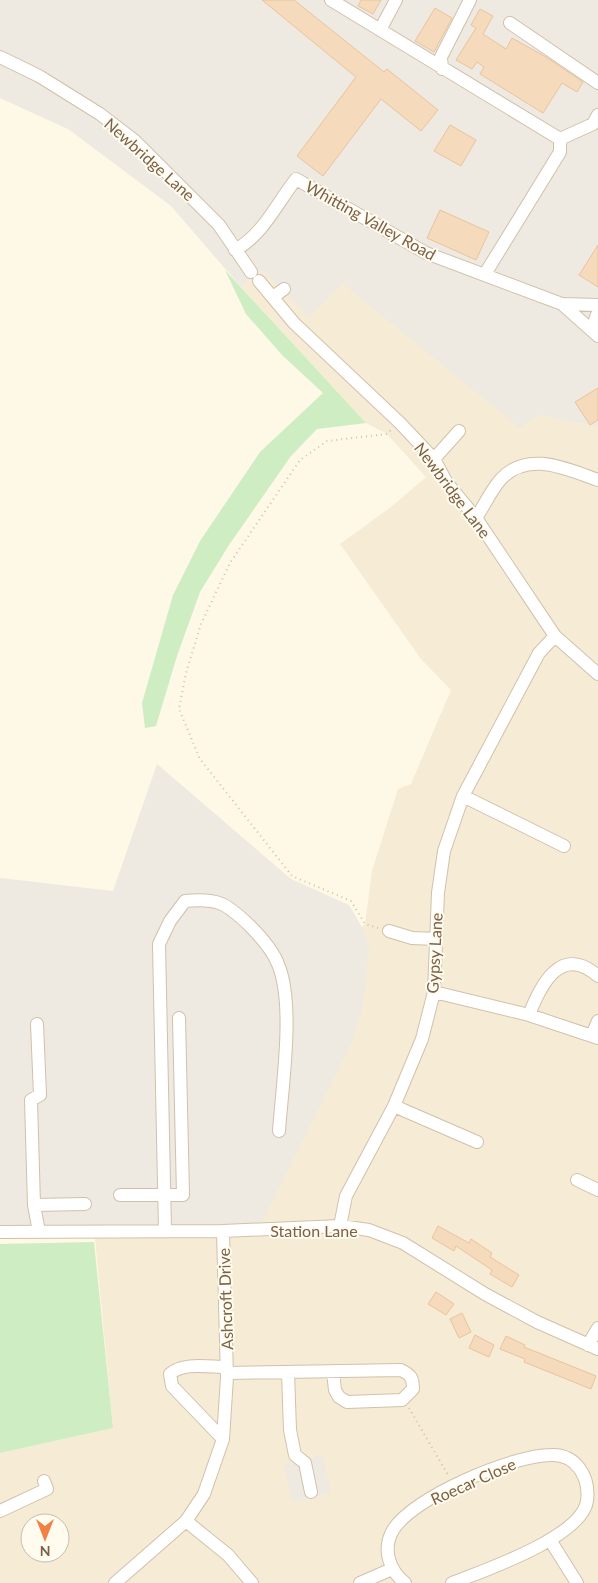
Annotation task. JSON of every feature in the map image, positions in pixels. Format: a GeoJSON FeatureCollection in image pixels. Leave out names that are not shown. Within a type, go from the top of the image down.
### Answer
{"type":"FeatureCollection","features":[{"type":"Feature","properties":{"kind":"street"},"geometry":{"type":"LineString","coordinates":[[331,0],[560,139]]}},
{"type":"Feature","properties":{"kind":"street"},"geometry":{"type":"LineString","coordinates":[[380,30],[396,0]]}},
{"type":"Feature","properties":{"kind":"street"},"geometry":{"type":"LineString","coordinates":[[442,69],[441,57],[470,0]]}},
{"type":"Feature","properties":{"kind":"street"},"geometry":{"type":"LineString","coordinates":[[510,23],[598,82]]}},
{"type":"Feature","properties":{"kind":"street","name":"Newbridge Lane"},"geometry":{"type":"LineString","coordinates":[[0,57],[39,76],[100,114],[134,141],[219,225],[235,250],[294,323],[400,423],[434,459],[448,483],[476,518],[555,636],[598,674]]}},
{"type":"Feature","properties":{"kind":"street"},"geometry":{"type":"LineString","coordinates":[[560,139],[593,124],[598,115]]}},
{"type":"Feature","properties":{"kind":"street"},"geometry":{"type":"LineString","coordinates":[[485,274],[560,152],[560,139]]}},
{"type":"Feature","properties":{"kind":"street","name":"Whitting Valley Road"},"geometry":{"type":"LineString","coordinates":[[235,250],[248,243],[296,179],[426,253],[562,304],[597,335]]}},
{"type":"Feature","properties":{"kind":"street"},"geometry":{"type":"LineString","coordinates":[[273,297],[284,289]]}},
{"type":"Feature","properties":{"kind":"street","name":"Whitting Valley Road"},"geometry":{"type":"LineString","coordinates":[[562,304],[598,304]]}},
{"type":"Feature","properties":{"kind":"street","name":"Whitting Valley Road"},"geometry":{"type":"LineString","coordinates":[[597,335],[595,320],[598,312]]}},
{"type":"Feature","properties":{"kind":"street"},"geometry":{"type":"LineString","coordinates":[[434,459],[459,431]]}},
{"type":"Feature","properties":{"kind":"street"},"geometry":{"type":"LineString","coordinates":[[476,518],[501,479],[519,466],[533,463],[553,465],[598,480]]}},
{"type":"Feature","properties":{"kind":"street","name":"Gypsy Lane"},"geometry":{"type":"LineString","coordinates":[[340,1226],[346,1196],[394,1106],[422,1039],[434,992],[438,893],[444,851],[463,796],[539,654],[555,636]]}},
{"type":"Feature","properties":{"kind":"street"},"geometry":{"type":"LineString","coordinates":[[463,796],[564,846]]}},
{"type":"Feature","properties":{"kind":"street"},"geometry":{"type":"LineString","coordinates":[[165,1231],[159,944],[170,921],[185,901],[206,899],[230,907],[255,931],[278,964],[287,1003],[279,1131]]}},
{"type":"Feature","properties":{"kind":"street"},"geometry":{"type":"LineString","coordinates":[[389,931],[412,938],[436,939]]}},
{"type":"Feature","properties":{"kind":"street"},"geometry":{"type":"LineString","coordinates":[[530,1015],[538,992],[550,973],[568,964],[589,968],[598,976]]}},
{"type":"Feature","properties":{"kind":"street"},"geometry":{"type":"LineString","coordinates":[[434,992],[530,1015],[595,1036],[598,1020]]}},
{"type":"Feature","properties":{"kind":"street"},"geometry":{"type":"LineString","coordinates":[[120,1195],[183,1195],[180,1018]]}},
{"type":"Feature","properties":{"kind":"street"},"geometry":{"type":"LineString","coordinates":[[37,1024],[40,1095],[31,1100],[34,1205],[39,1232]]}},
{"type":"Feature","properties":{"kind":"street"},"geometry":{"type":"LineString","coordinates":[[394,1106],[477,1142]]}},
{"type":"Feature","properties":{"kind":"street"},"geometry":{"type":"LineString","coordinates":[[162,1108],[181,1108]]}},
{"type":"Feature","properties":{"kind":"street"},"geometry":{"type":"LineString","coordinates":[[577,1180],[598,1190]]}},
{"type":"Feature","properties":{"kind":"street"},"geometry":{"type":"LineString","coordinates":[[34,1205],[85,1204]]}},
{"type":"Feature","properties":{"kind":"street","name":"Station Lane"},"geometry":{"type":"LineString","coordinates":[[0,1232],[223,1231],[340,1226],[369,1230],[403,1244],[485,1294],[537,1322],[593,1347]]}},
{"type":"Feature","properties":{"kind":"street","name":"Ashcroft Drive"},"geometry":{"type":"LineString","coordinates":[[115,1583],[186,1521],[204,1494],[224,1439],[226,1370],[223,1231]]}},
{"type":"Feature","properties":{"kind":"street"},"geometry":{"type":"LineString","coordinates":[[593,1347],[598,1328]]}},
{"type":"Feature","properties":{"kind":"street","name":"Ashcroft Drive"},"geometry":{"type":"LineString","coordinates":[[224,1439],[172,1386],[170,1374],[176,1369],[183,1367],[226,1370]]}},
{"type":"Feature","properties":{"kind":"street"},"geometry":{"type":"LineString","coordinates":[[226,1370],[288,1373],[401,1370],[409,1374],[412,1379],[413,1389],[404,1399],[347,1402],[339,1397],[335,1390],[333,1372]]}},
{"type":"Feature","properties":{"kind":"street"},"geometry":{"type":"LineString","coordinates":[[288,1373],[290,1430],[296,1455],[305,1464],[311,1492]]}},
{"type":"Feature","properties":{"kind":"street","name":"Roecar Close"},"geometry":{"type":"LineString","coordinates":[[392,1569],[387,1550],[394,1528],[421,1504],[454,1486],[515,1462],[531,1457],[553,1454],[570,1460],[583,1472],[593,1487],[586,1509],[574,1523],[550,1540],[518,1556],[452,1583]]}},
{"type":"Feature","properties":{"kind":"street"},"geometry":{"type":"LineString","coordinates":[[0,1511],[47,1489],[44,1481]]}},
{"type":"Feature","properties":{"kind":"street"},"geometry":{"type":"LineString","coordinates":[[186,1521],[228,1555],[252,1583]]}},
{"type":"Feature","properties":{"kind":"street"},"geometry":{"type":"LineString","coordinates":[[550,1540],[577,1583]]}},
{"type":"Feature","properties":{"kind":"street"},"geometry":{"type":"LineString","coordinates":[[360,1583],[392,1569],[405,1583]]}},
{"type":"Feature","properties":{"kind":"path"},"geometry":{"type":"LineString","coordinates":[[389,931],[365,924],[351,901],[292,876],[200,759],[180,709],[186,673],[201,624],[230,563],[300,460],[327,441],[386,434],[400,423]]}},
{"type":"Feature","properties":{"kind":"path"},"geometry":{"type":"LineString","coordinates":[[404,1399],[454,1486]]}},
{"type":"Feature","properties":{"kind":"shaded area"},"geometry":{"type":"Polygon","coordinates":[[[0,0],[598,0],[598,427],[538,415],[520,428],[342,283],[309,317],[263,271],[241,287],[171,206],[68,129],[0,98],[0,0]]]}},
{"type":"Feature","properties":{"kind":"shaded area"},"geometry":{"type":"Polygon","coordinates":[[[263,271],[342,282],[471,386],[538,415],[598,427],[598,1583],[0,1583],[0,1453],[113,1428],[94,1227],[369,945],[362,927],[365,924],[372,871],[398,789],[411,784],[451,690],[421,659],[340,544],[391,507],[426,477],[387,434],[366,423],[241,287],[263,271]]]}},
{"type":"Feature","properties":{"kind":"shaded area"},"geometry":{"type":"Polygon","coordinates":[[[157,764],[291,879],[349,905],[362,927],[369,945],[363,1005],[353,1040],[260,1226],[0,1228],[0,878],[113,891],[157,764]]]}},
{"type":"Feature","properties":{"kind":"shaded area"},"geometry":{"type":"Polygon","coordinates":[[[322,1455],[331,1493],[292,1502],[284,1464],[322,1455]]]}},
{"type":"Feature","properties":{"kind":"green space"},"geometry":{"type":"Polygon","coordinates":[[[225,270],[366,423],[317,429],[291,456],[229,545],[200,592],[177,656],[156,726],[145,728],[142,703],[173,595],[200,541],[260,452],[323,393],[282,355],[246,314],[225,270]]]}},
{"type":"Feature","properties":{"kind":"green space"},"geometry":{"type":"Polygon","coordinates":[[[94,1242],[113,1428],[0,1453],[0,1244],[94,1242]]]}},
{"type":"Feature","properties":{"kind":"building"},"geometry":{"type":"Polygon","coordinates":[[[262,0],[294,0],[384,72],[387,69],[438,110],[421,131],[381,99],[323,176],[297,156],[356,77],[262,0]]]}},
{"type":"Feature","properties":{"kind":"building"},"geometry":{"type":"Polygon","coordinates":[[[361,0],[381,0],[373,14],[358,6],[361,0]]]}},
{"type":"Feature","properties":{"kind":"building"},"geometry":{"type":"Polygon","coordinates":[[[435,8],[452,18],[434,52],[415,41],[435,8]]]}},
{"type":"Feature","properties":{"kind":"building"},"geometry":{"type":"Polygon","coordinates":[[[480,9],[493,16],[483,34],[506,49],[512,38],[546,57],[583,82],[577,92],[562,83],[543,113],[480,74],[484,67],[477,62],[472,69],[456,60],[476,28],[471,25],[480,9]]]}},
{"type":"Feature","properties":{"kind":"building"},"geometry":{"type":"Polygon","coordinates":[[[450,125],[476,140],[461,166],[434,151],[450,125]]]}},
{"type":"Feature","properties":{"kind":"building"},"geometry":{"type":"Polygon","coordinates":[[[440,210],[489,232],[476,260],[427,238],[440,210]]]}},
{"type":"Feature","properties":{"kind":"building"},"geometry":{"type":"Polygon","coordinates":[[[598,245],[598,287],[579,275],[598,245]]]}},
{"type":"Feature","properties":{"kind":"building"},"geometry":{"type":"Polygon","coordinates":[[[598,388],[598,420],[590,425],[575,402],[598,388]]]}},
{"type":"Feature","properties":{"kind":"building"},"geometry":{"type":"Polygon","coordinates":[[[438,1226],[469,1243],[471,1239],[492,1253],[490,1257],[519,1275],[512,1287],[490,1274],[492,1270],[456,1246],[454,1251],[432,1238],[438,1226]]]}},
{"type":"Feature","properties":{"kind":"building"},"geometry":{"type":"Polygon","coordinates":[[[436,1292],[454,1304],[446,1315],[428,1304],[436,1292]]]}},
{"type":"Feature","properties":{"kind":"building"},"geometry":{"type":"Polygon","coordinates":[[[462,1313],[471,1332],[459,1338],[450,1319],[462,1313]]]}},
{"type":"Feature","properties":{"kind":"building"},"geometry":{"type":"Polygon","coordinates":[[[475,1335],[494,1345],[489,1357],[469,1348],[475,1335]]]}},
{"type":"Feature","properties":{"kind":"building"},"geometry":{"type":"Polygon","coordinates":[[[506,1336],[525,1345],[524,1347],[596,1376],[591,1389],[524,1362],[525,1359],[500,1349],[506,1336]]]}}]}
